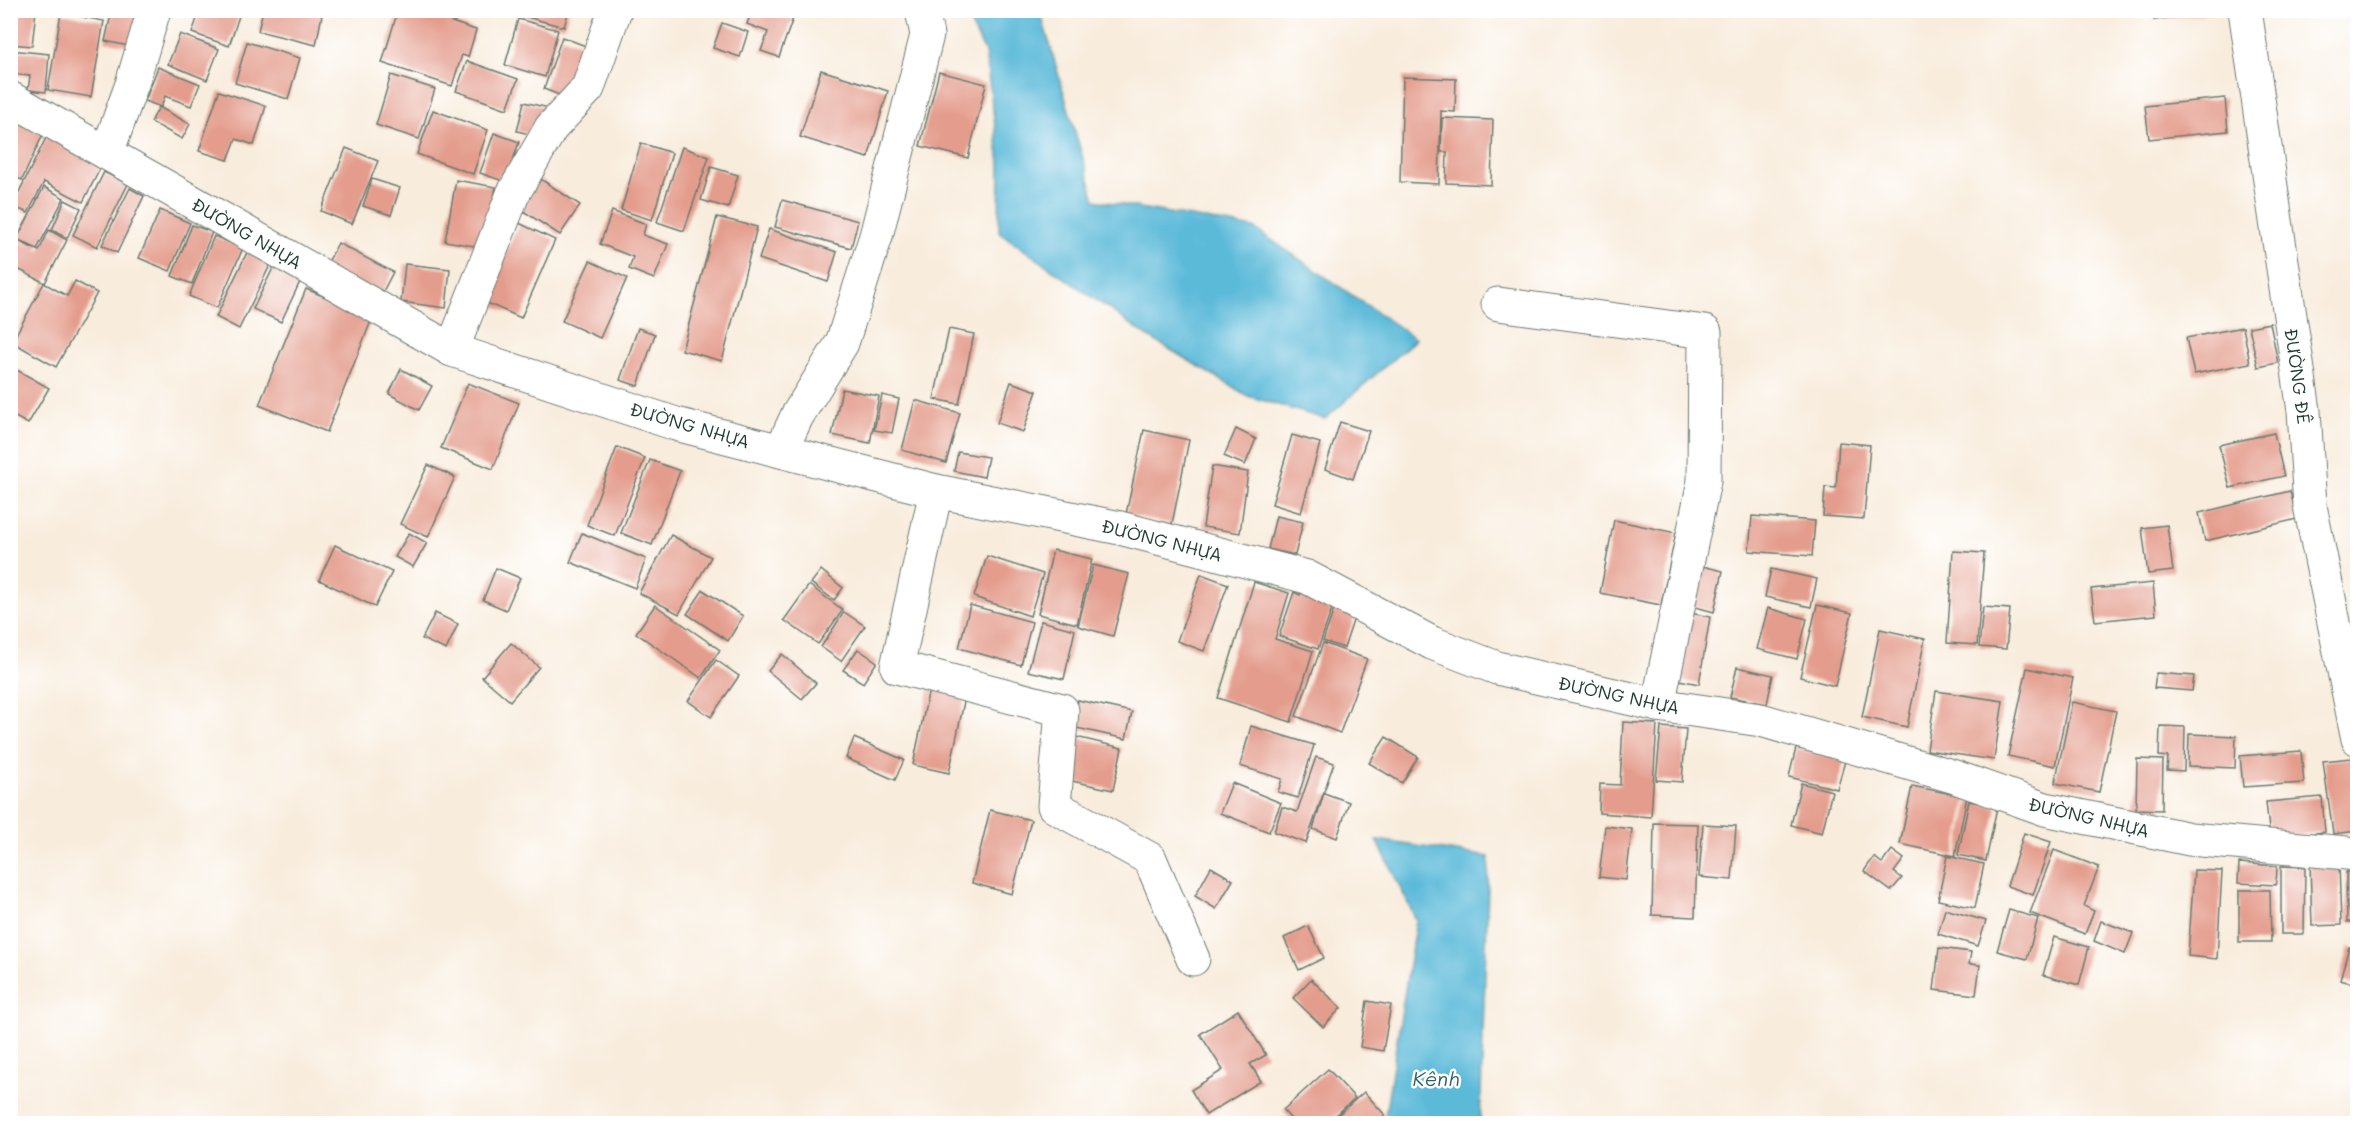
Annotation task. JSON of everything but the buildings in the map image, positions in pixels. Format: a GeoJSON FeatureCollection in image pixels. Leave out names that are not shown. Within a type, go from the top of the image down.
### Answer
{"type":"FeatureCollection","features":[{"type":"Feature","properties":{"kind":"street"},"geometry":{"type":"LineString","coordinates":[[106,153],[132,84],[154,10]]}},
{"type":"Feature","properties":{"kind":"street"},"geometry":{"type":"LineString","coordinates":[[452,350],[513,194],[551,128],[588,88],[615,10]]}},
{"type":"Feature","properties":{"kind":"street"},"geometry":{"type":"LineString","coordinates":[[781,451],[797,416],[842,343],[876,236],[927,35],[922,10]]}},
{"type":"Feature","properties":{"kind":"street","name":"ĐƯỜNG ĐÊ"},"geometry":{"type":"LineString","coordinates":[[2246,10],[2304,411],[2310,506],[2358,739]]}},
{"type":"Feature","properties":{"kind":"street","name":"ĐƯỜNG NHỰA"},"geometry":{"type":"LineString","coordinates":[[10,98],[452,350],[676,424],[936,491],[1120,528],[1307,577],[1432,643],[1497,668],[1658,705],[1772,723],[1955,777],[2056,812],[2190,840],[2358,854]]}},
{"type":"Feature","properties":{"kind":"street"},"geometry":{"type":"LineString","coordinates":[[1498,304],[1705,332],[1704,481],[1658,705]]}},
{"type":"Feature","properties":{"kind":"street"},"geometry":{"type":"LineString","coordinates":[[936,491],[897,667],[1062,710],[1054,806],[1150,859],[1193,958]]}},
{"type":"Feature","properties":{"kind":"water"},"geometry":{"type":"Polygon","coordinates":[[[964,11],[1040,11],[1095,200],[1254,228],[1416,339],[1325,419],[1248,396],[1149,337],[999,232],[1000,163],[985,52],[964,11]]]}},
{"type":"Feature","properties":{"kind":"water","name":"Kênh"},"geometry":{"type":"Polygon","coordinates":[[[1377,840],[1489,857],[1480,1123],[1384,1123],[1416,920],[1377,840]]]}}]}
